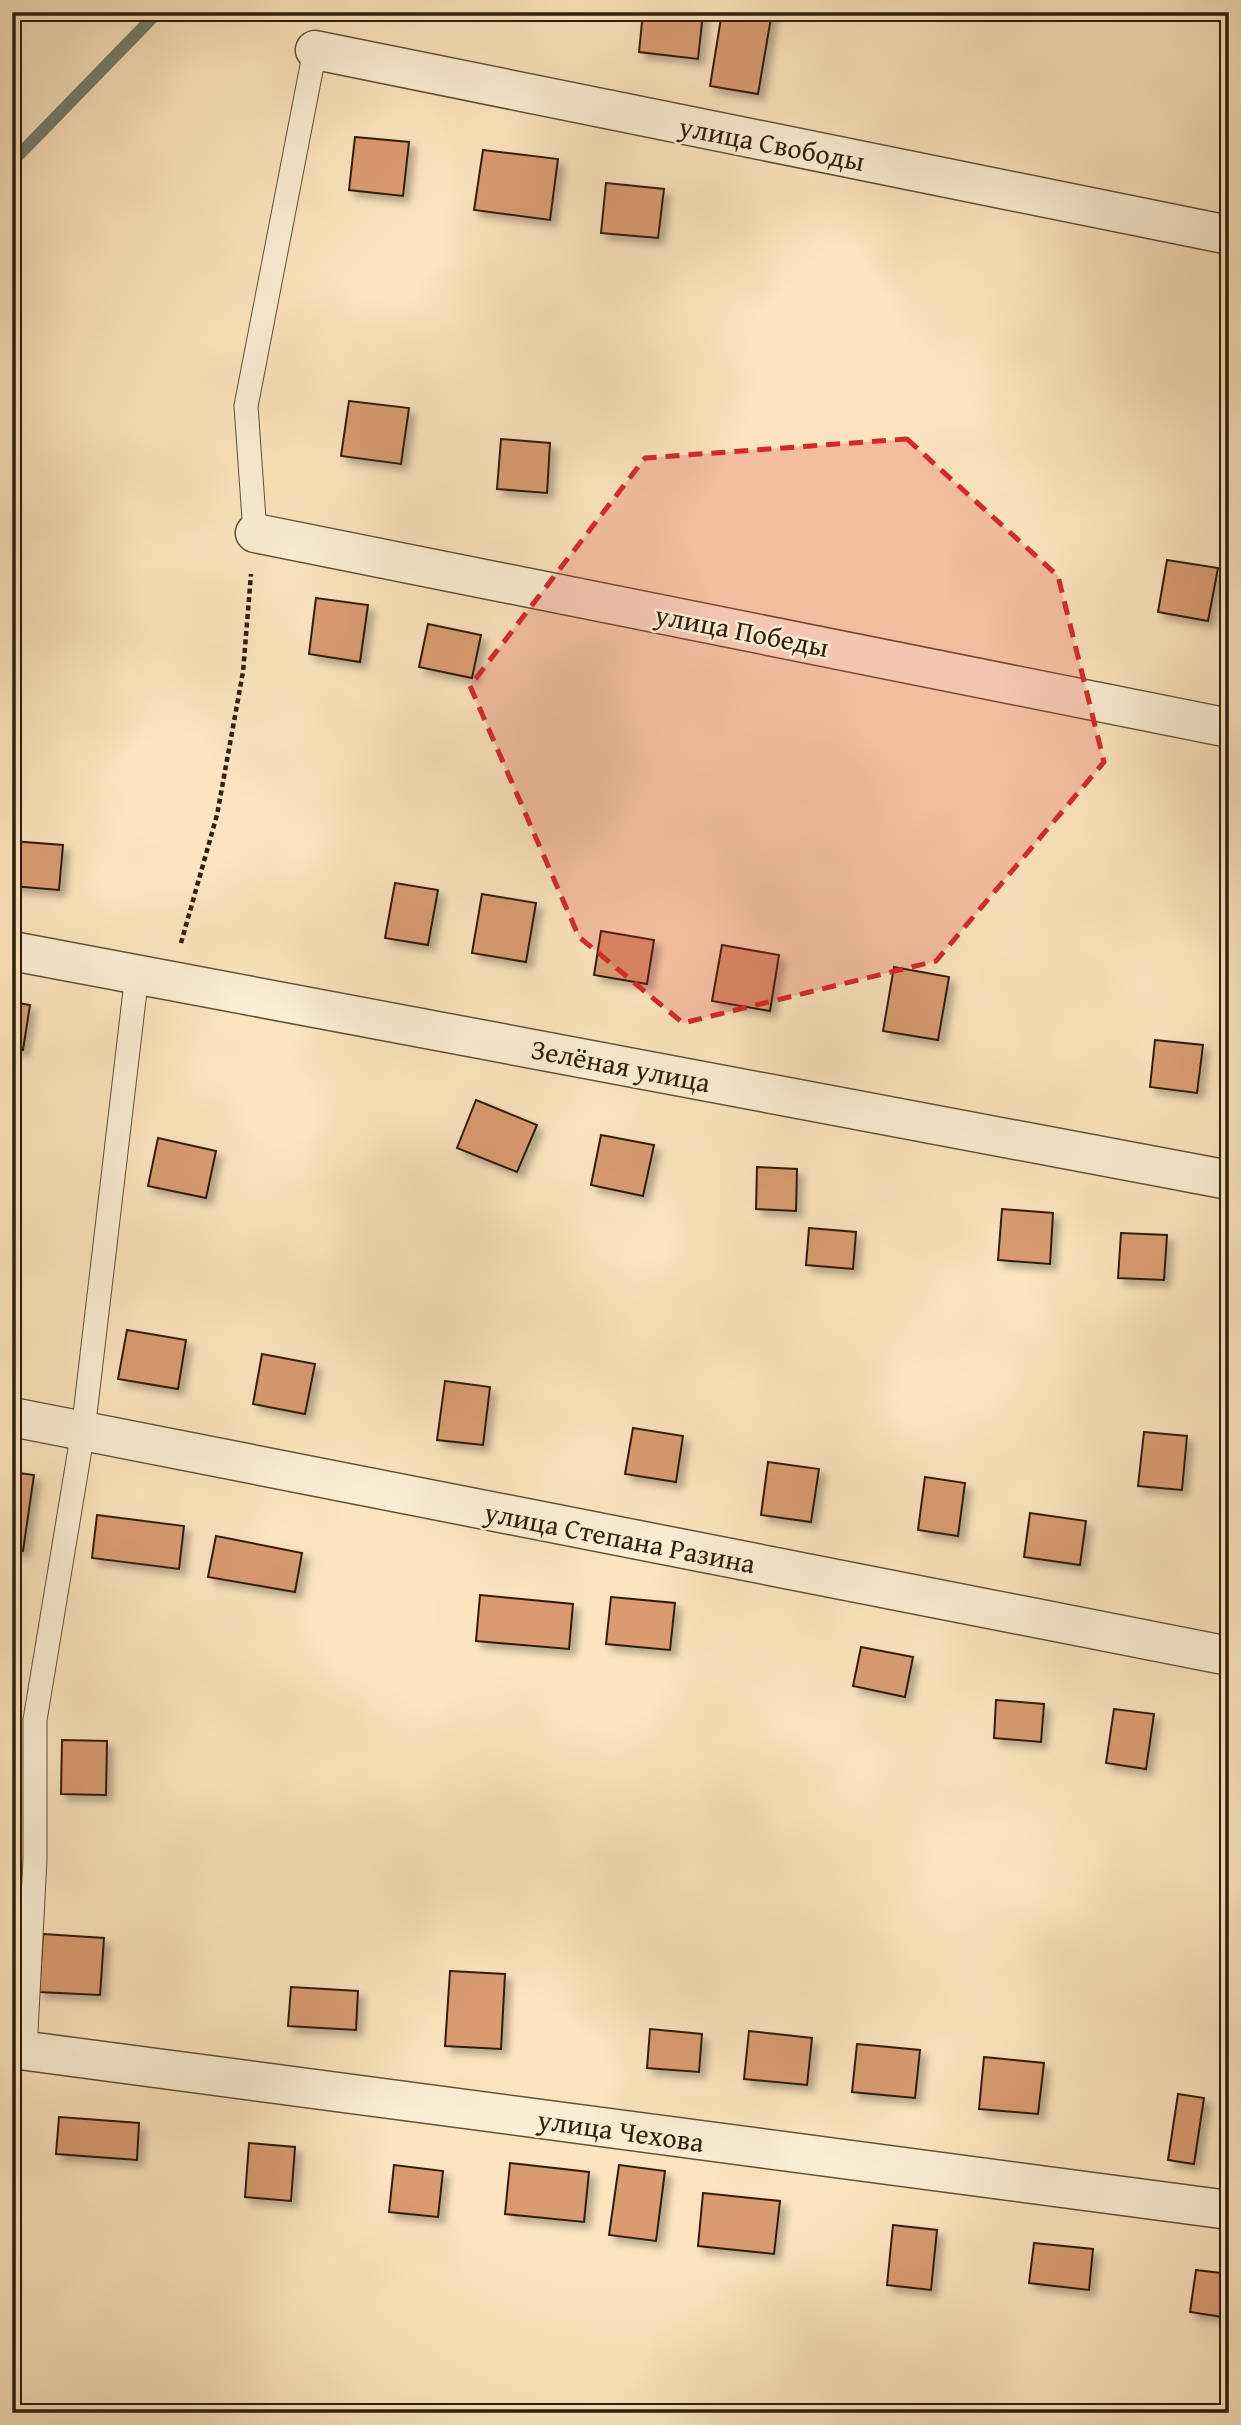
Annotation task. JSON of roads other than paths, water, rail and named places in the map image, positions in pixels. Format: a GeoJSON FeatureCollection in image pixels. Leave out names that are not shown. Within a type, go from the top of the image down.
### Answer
{"type":"FeatureCollection","features":[{"type":"Feature","properties":{"kind":"street","name":"улица Свободы"},"geometry":{"type":"LineString","coordinates":[[315,50],[1229,235]]}},
{"type":"Feature","properties":{"kind":"street","name":"улица Победы"},"geometry":{"type":"LineString","coordinates":[[255,533],[1229,728]]}},
{"type":"Feature","properties":{"kind":"street","name":"Зелёная улица"},"geometry":{"type":"LineString","coordinates":[[12,951],[1229,1180]]}},
{"type":"Feature","properties":{"kind":"street","name":"улица Степана Разина"},"geometry":{"type":"LineString","coordinates":[[12,1417],[1229,1656]]}},
{"type":"Feature","properties":{"kind":"street","name":"улица Чехова"},"geometry":{"type":"LineString","coordinates":[[19,2050],[1229,2210]]}},
{"type":"Feature","properties":{"kind":"lane"},"geometry":{"type":"LineString","coordinates":[[255,533],[246,406],[315,50]]}},
{"type":"Feature","properties":{"kind":"lane"},"geometry":{"type":"LineString","coordinates":[[19,2050],[35,1860],[35,1720],[154,978]]}},
{"type":"Feature","properties":{"kind":"waterway"},"geometry":{"type":"LineString","coordinates":[[12,162],[158,12]]}}]}
